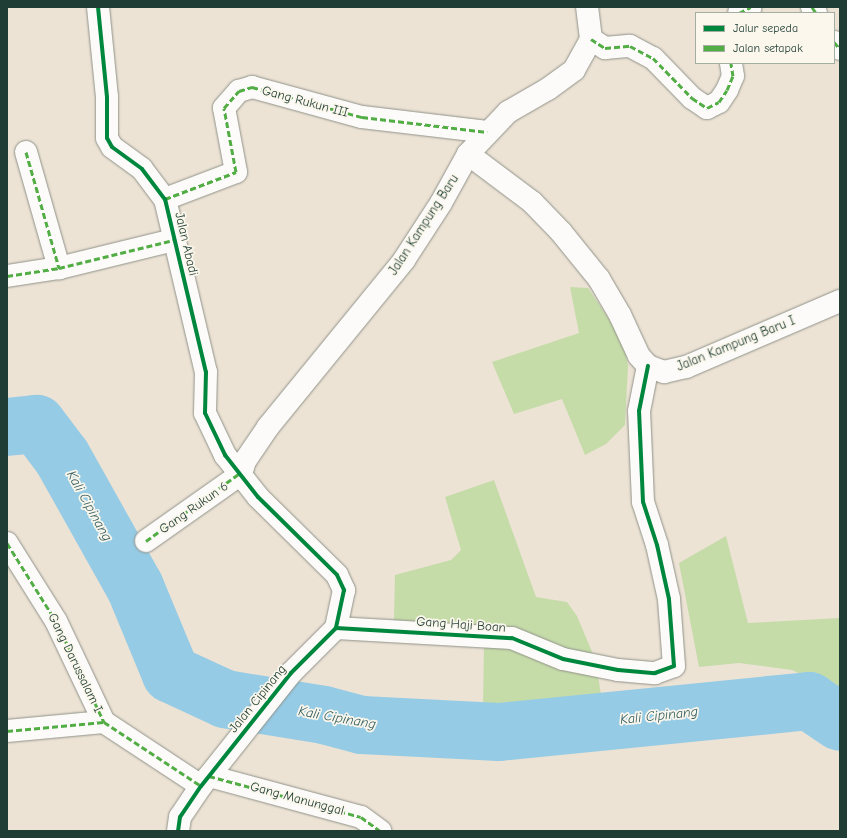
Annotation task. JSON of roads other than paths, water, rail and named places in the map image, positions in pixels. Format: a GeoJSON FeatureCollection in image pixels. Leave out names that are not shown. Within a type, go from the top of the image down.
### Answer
{"type":"FeatureCollection","features":[{"type":"Feature","properties":{"kind":"street","name":"Jalan Abadi"},"geometry":{"type":"LineString","coordinates":[[98,7],[108,143],[140,166],[165,199],[206,372],[206,413],[225,455],[242,474]]}},
{"type":"Feature","properties":{"kind":"street"},"geometry":{"type":"LineString","coordinates":[[587,7],[591,39],[605,48],[630,46],[653,58],[692,98],[707,108],[719,102],[727,90],[733,76],[731,64]]}},
{"type":"Feature","properties":{"kind":"street"},"geometry":{"type":"LineString","coordinates":[[741,12],[751,7]]}},
{"type":"Feature","properties":{"kind":"street","name":"Jalan Kampung Baru"},"geometry":{"type":"LineString","coordinates":[[242,474],[245,460],[268,427],[404,260],[441,203],[468,154],[508,112],[574,70],[591,39]]}},
{"type":"Feature","properties":{"kind":"street","name":"Gang Rukun III"},"geometry":{"type":"LineString","coordinates":[[165,199],[236,172],[224,108],[239,91],[252,87],[362,117],[488,132]]}},
{"type":"Feature","properties":{"kind":"street"},"geometry":{"type":"LineString","coordinates":[[26,152],[59,268]]}},
{"type":"Feature","properties":{"kind":"street"},"geometry":{"type":"LineString","coordinates":[[468,154],[532,202],[561,232],[599,279],[620,315],[638,356],[648,366]]}},
{"type":"Feature","properties":{"kind":"street"},"geometry":{"type":"LineString","coordinates":[[7,276],[59,268],[174,240]]}},
{"type":"Feature","properties":{"kind":"street","name":"Jalan Kampung Baru I"},"geometry":{"type":"LineString","coordinates":[[648,366],[664,372],[686,367],[840,301]]}},
{"type":"Feature","properties":{"kind":"street","name":"Gang Haji Boan"},"geometry":{"type":"LineString","coordinates":[[336,628],[512,638],[563,659],[618,670],[655,673],[674,666],[669,599],[657,545],[644,502],[639,411],[648,366]]}},
{"type":"Feature","properties":{"kind":"street"},"geometry":{"type":"LineString","coordinates":[[242,474],[258,497],[337,575],[344,590],[336,628]]}},
{"type":"Feature","properties":{"kind":"street","name":"Gang Rukun 6"},"geometry":{"type":"LineString","coordinates":[[146,541],[242,474]]}},
{"type":"Feature","properties":{"kind":"street","name":"Gang Darussalam I"},"geometry":{"type":"LineString","coordinates":[[7,543],[56,621],[104,722],[205,781]]}},
{"type":"Feature","properties":{"kind":"street","name":"Jalan Cipinang"},"geometry":{"type":"LineString","coordinates":[[178,831],[180,817],[205,781],[290,673],[336,628]]}},
{"type":"Feature","properties":{"kind":"street","name":"Gang Darussalam I"},"geometry":{"type":"LineString","coordinates":[[7,731],[104,722]]}},
{"type":"Feature","properties":{"kind":"street","name":"Gang Manunggal"},"geometry":{"type":"LineString","coordinates":[[205,781],[353,815],[372,824],[380,831]]}},
{"type":"Feature","properties":{"kind":"waterway","name":"Kali Cipinang"},"geometry":{"type":"LineString","coordinates":[[7,427],[37,424],[62,457],[135,587],[171,674],[225,699],[324,715],[362,725],[499,732],[809,701],[840,722]]}}]}
